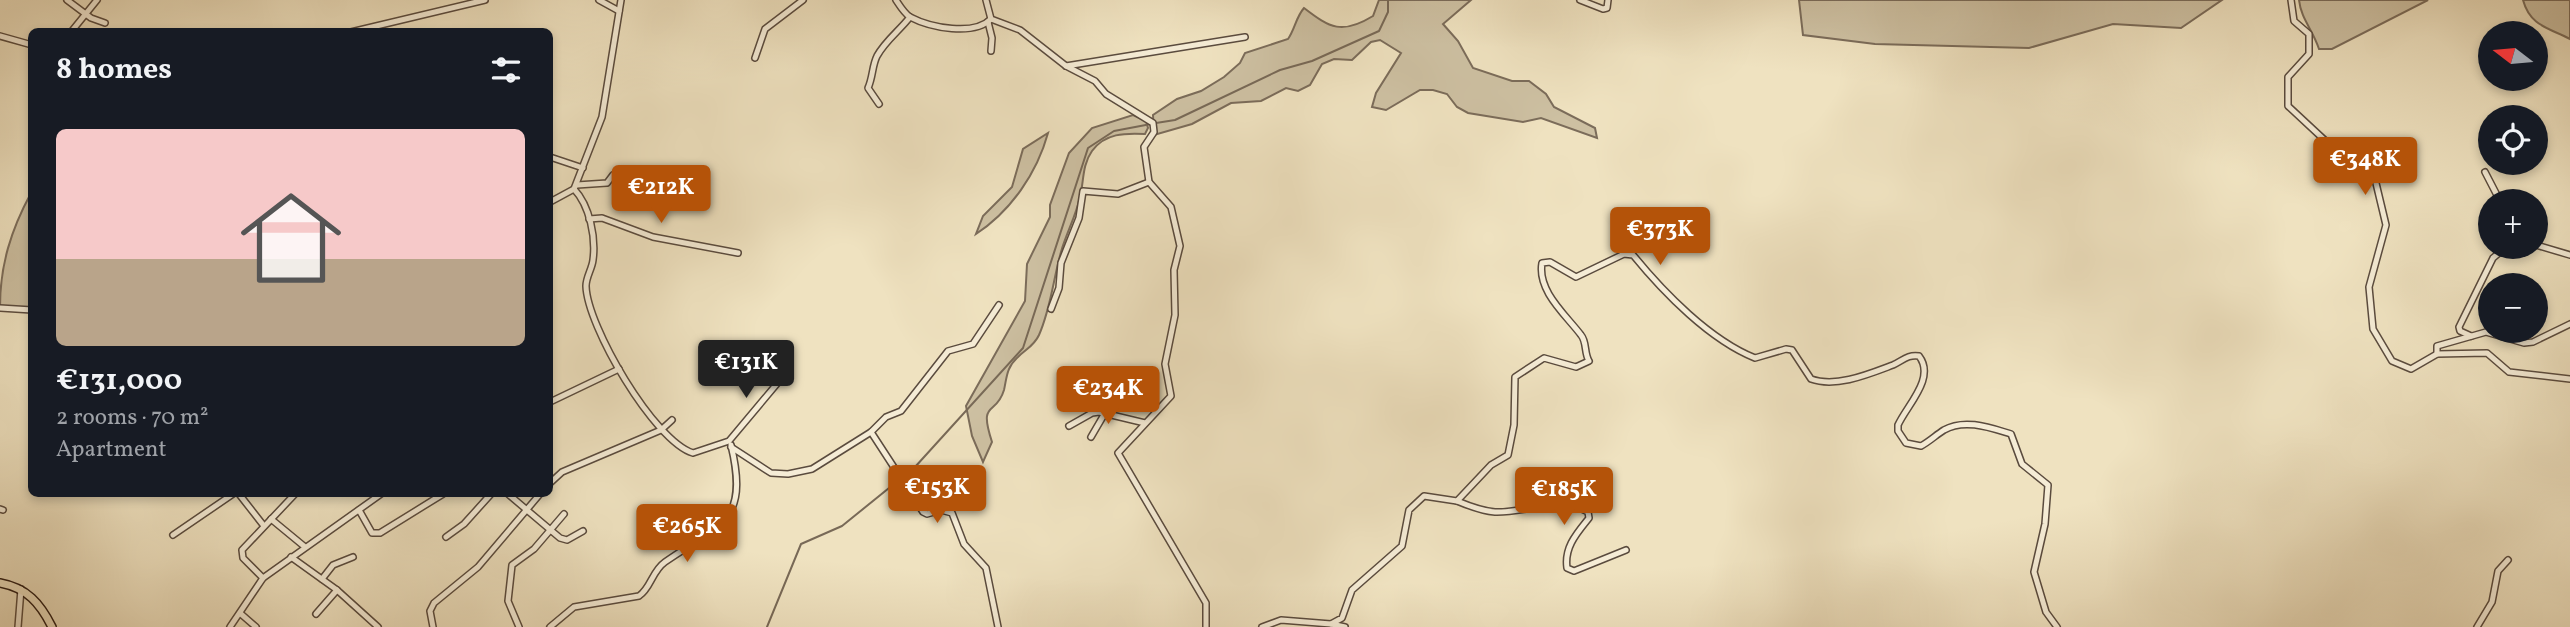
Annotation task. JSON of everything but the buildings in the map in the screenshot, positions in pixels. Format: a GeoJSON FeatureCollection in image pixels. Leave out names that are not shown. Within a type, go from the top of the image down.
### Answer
{"type":"FeatureCollection","features":[{"type":"Feature","properties":{"kind":"main road"},"geometry":{"type":"LineString","coordinates":[[0,583],[21,589],[37,603],[52,627]]}},
{"type":"Feature","properties":{"kind":"street"},"geometry":{"type":"LineString","coordinates":[[67,0],[85,14],[105,23]]}},
{"type":"Feature","properties":{"kind":"street"},"geometry":{"type":"LineString","coordinates":[[74,28],[97,0]]}},
{"type":"Feature","properties":{"kind":"street"},"geometry":{"type":"LineString","coordinates":[[368,28],[485,0]]}},
{"type":"Feature","properties":{"kind":"street"},"geometry":{"type":"LineString","coordinates":[[598,0],[619,11]]}},
{"type":"Feature","properties":{"kind":"street"},"geometry":{"type":"LineString","coordinates":[[575,187],[602,117],[621,0]]}},
{"type":"Feature","properties":{"kind":"street"},"geometry":{"type":"LineString","coordinates":[[755,58],[765,29],[803,0]]}},
{"type":"Feature","properties":{"kind":"street"},"geometry":{"type":"LineString","coordinates":[[896,0],[910,17],[940,26],[977,28],[990,21],[1018,29],[1066,66],[1096,81],[1106,94],[1153,125],[1144,147],[1149,182],[1171,207],[1180,246],[1174,270],[1175,315],[1165,364],[1171,396],[1121,448],[1118,456],[1206,603],[1206,627]]}},
{"type":"Feature","properties":{"kind":"street"},"geometry":{"type":"LineString","coordinates":[[986,0],[992,38],[991,51]]}},
{"type":"Feature","properties":{"kind":"street"},"geometry":{"type":"LineString","coordinates":[[1580,0],[1603,9],[1607,8],[1608,0]]}},
{"type":"Feature","properties":{"kind":"street"},"geometry":{"type":"LineString","coordinates":[[2291,0],[2294,22],[2309,34],[2309,54],[2288,77],[2288,106],[2331,146],[2355,156],[2362,168],[2375,179],[2386,225],[2369,287],[2373,329],[2392,361],[2411,369],[2437,354],[2487,353],[2509,372],[2570,379]]}},
{"type":"Feature","properties":{"kind":"street"},"geometry":{"type":"LineString","coordinates":[[879,104],[867,88],[874,75],[875,60],[910,17]]}},
{"type":"Feature","properties":{"kind":"street"},"geometry":{"type":"LineString","coordinates":[[0,36],[28,44]]}},
{"type":"Feature","properties":{"kind":"street"},"geometry":{"type":"LineString","coordinates":[[1066,66],[1245,37]]}},
{"type":"Feature","properties":{"kind":"street"},"geometry":{"type":"LineString","coordinates":[[553,158],[583,168]]}},
{"type":"Feature","properties":{"kind":"street"},"geometry":{"type":"LineString","coordinates":[[553,200],[575,187],[607,183],[613,175]]}},
{"type":"Feature","properties":{"kind":"street"},"geometry":{"type":"LineString","coordinates":[[1051,309],[1059,288],[1064,253],[1079,218],[1083,191],[1118,194],[1149,182]]}},
{"type":"Feature","properties":{"kind":"street"},"geometry":{"type":"LineString","coordinates":[[575,187],[589,219],[593,260],[586,284],[587,292],[620,369],[661,430],[680,446],[694,453],[730,444],[786,373],[767,355],[745,380]]}},
{"type":"Feature","properties":{"kind":"street"},"geometry":{"type":"LineString","coordinates":[[589,219],[602,218],[653,237],[738,253]]}},
{"type":"Feature","properties":{"kind":"street"},"geometry":{"type":"LineString","coordinates":[[2548,249],[2570,255]]}},
{"type":"Feature","properties":{"kind":"street"},"geometry":{"type":"LineString","coordinates":[[1457,501],[1491,465],[1508,455],[1514,425],[1515,377],[1544,358],[1576,367],[1589,361],[1582,335],[1563,316],[1543,283],[1542,263],[1550,262],[1576,277],[1629,254],[1656,285],[1706,325],[1719,340],[1755,358],[1786,349],[1792,350],[1807,377],[1816,381],[1842,381],[1896,364],[1909,356],[1919,356],[1923,366],[1921,387],[1898,425],[1898,431],[1906,443],[1921,446],[1944,430],[1962,425],[1983,426],[2011,434],[2019,460],[2048,485],[2045,524],[2034,572],[2046,612],[2057,627]]}},
{"type":"Feature","properties":{"kind":"street"},"geometry":{"type":"LineString","coordinates":[[2471,335],[2460,331],[2459,327],[2493,259]]}},
{"type":"Feature","properties":{"kind":"street"},"geometry":{"type":"LineString","coordinates":[[730,444],[767,472],[788,474],[812,468],[871,432],[886,417],[901,411],[948,351],[973,344],[999,305]]}},
{"type":"Feature","properties":{"kind":"street"},"geometry":{"type":"LineString","coordinates":[[0,308],[28,310]]}},
{"type":"Feature","properties":{"kind":"street"},"geometry":{"type":"LineString","coordinates":[[2437,354],[2437,346],[2441,343],[2459,341],[2471,335],[2486,332],[2524,343],[2533,342],[2570,324]]}},
{"type":"Feature","properties":{"kind":"street"},"geometry":{"type":"LineString","coordinates":[[553,401],[620,369]]}},
{"type":"Feature","properties":{"kind":"street"},"geometry":{"type":"LineString","coordinates":[[1069,426],[1092,413],[1105,413],[1145,423]]}},
{"type":"Feature","properties":{"kind":"street"},"geometry":{"type":"LineString","coordinates":[[1091,437],[1105,413]]}},
{"type":"Feature","properties":{"kind":"street"},"geometry":{"type":"LineString","coordinates":[[553,481],[562,472],[661,430],[672,420]]}},
{"type":"Feature","properties":{"kind":"street"},"geometry":{"type":"LineString","coordinates":[[871,432],[923,512],[927,514],[941,510],[952,513],[964,544],[986,568],[998,627]]}},
{"type":"Feature","properties":{"kind":"street"},"geometry":{"type":"LineString","coordinates":[[550,627],[574,607],[639,596],[646,591],[662,564],[720,528],[729,516],[736,492],[730,444]]}},
{"type":"Feature","properties":{"kind":"street"},"geometry":{"type":"LineString","coordinates":[[1331,624],[1345,614],[1352,590],[1402,546],[1409,510],[1414,502],[1424,496],[1457,501],[1494,512],[1550,504],[1574,506],[1588,512],[1589,518],[1573,537],[1566,559],[1567,568],[1574,571],[1626,550]]}},
{"type":"Feature","properties":{"kind":"street"},"geometry":{"type":"LineString","coordinates":[[173,535],[229,497]]}},
{"type":"Feature","properties":{"kind":"street"},"geometry":{"type":"LineString","coordinates":[[241,497],[264,526]]}},
{"type":"Feature","properties":{"kind":"street"},"geometry":{"type":"LineString","coordinates":[[263,578],[241,553],[292,497]]}},
{"type":"Feature","properties":{"kind":"street"},"geometry":{"type":"LineString","coordinates":[[230,627],[241,614],[246,599],[263,578],[377,497]]}},
{"type":"Feature","properties":{"kind":"street"},"geometry":{"type":"LineString","coordinates":[[359,510],[372,533],[380,533],[438,497]]}},
{"type":"Feature","properties":{"kind":"street"},"geometry":{"type":"LineString","coordinates":[[446,537],[464,524],[486,497]]}},
{"type":"Feature","properties":{"kind":"street"},"geometry":{"type":"LineString","coordinates":[[511,497],[565,540],[583,531]]}},
{"type":"Feature","properties":{"kind":"street"},"geometry":{"type":"LineString","coordinates":[[433,627],[430,611],[434,603],[473,571],[537,497]]}},
{"type":"Feature","properties":{"kind":"street"},"geometry":{"type":"LineString","coordinates":[[519,627],[508,601],[513,565],[532,550],[564,514]]}},
{"type":"Feature","properties":{"kind":"street"},"geometry":{"type":"LineString","coordinates":[[271,519],[305,547]]}},
{"type":"Feature","properties":{"kind":"street"},"geometry":{"type":"LineString","coordinates":[[291,557],[337,590],[378,627]]}},
{"type":"Feature","properties":{"kind":"street"},"geometry":{"type":"LineString","coordinates":[[322,579],[333,565],[353,557]]}},
{"type":"Feature","properties":{"kind":"street"},"geometry":{"type":"LineString","coordinates":[[2477,627],[2492,602],[2498,571],[2508,561]]}},
{"type":"Feature","properties":{"kind":"street"},"geometry":{"type":"LineString","coordinates":[[18,627],[21,589]]}},
{"type":"Feature","properties":{"kind":"street"},"geometry":{"type":"LineString","coordinates":[[316,614],[337,590]]}},
{"type":"Feature","properties":{"kind":"street"},"geometry":{"type":"LineString","coordinates":[[241,614],[256,627]]}},
{"type":"Feature","properties":{"kind":"street"},"geometry":{"type":"LineString","coordinates":[[1262,627],[1281,620],[1345,627]]}},
{"type":"Feature","properties":{"kind":"shaded area"},"geometry":{"type":"Polygon","coordinates":[[[1379,0],[1471,0],[1443,24],[1458,41],[1473,68],[1512,81],[1529,81],[1546,94],[1554,107],[1595,128],[1597,138],[1541,118],[1523,122],[1468,113],[1457,107],[1447,94],[1433,90],[1420,90],[1386,110],[1372,107],[1376,93],[1401,53],[1380,40],[1371,42],[1352,60],[1334,59],[1322,64],[1310,85],[1298,91],[1286,88],[1261,101],[1231,103],[1192,124],[1154,135],[1153,115],[1177,99],[1201,91],[1224,77],[1240,63],[1245,53],[1288,39],[1304,8],[1329,24],[1344,27],[1353,26],[1373,16],[1379,0]]]}},
{"type":"Feature","properties":{"kind":"shaded area"},"geometry":{"type":"Polygon","coordinates":[[[1799,0],[2222,0],[2181,28],[2113,24],[2029,48],[1875,44],[1803,35],[1799,0]]]}},
{"type":"Feature","properties":{"kind":"shaded area"},"geometry":{"type":"Polygon","coordinates":[[[2299,0],[2428,0],[2332,49],[2319,49],[2302,13],[2299,0]]]}},
{"type":"Feature","properties":{"kind":"shaded area"},"geometry":{"type":"Polygon","coordinates":[[[2523,0],[2570,0],[2570,39],[2548,29],[2548,21],[2535,21],[2523,0]]]}},
{"type":"Feature","properties":{"kind":"shaded area"},"geometry":{"type":"Polygon","coordinates":[[[1133,115],[1146,121],[1148,128],[1145,134],[1109,137],[1097,145],[1089,156],[1043,325],[1035,342],[1011,365],[1001,398],[988,414],[988,429],[992,442],[983,462],[972,436],[966,406],[1025,301],[1027,264],[1050,217],[1050,205],[1069,153],[1092,128],[1133,115]]]}},
{"type":"Feature","properties":{"kind":"shaded area"},"geometry":{"type":"Polygon","coordinates":[[[1048,133],[1037,162],[1021,190],[989,225],[976,234],[983,216],[1012,187],[1023,149],[1048,133]]]}},
{"type":"Feature","properties":{"kind":"shaded area"},"geometry":{"type":"Polygon","coordinates":[[[28,199],[28,309],[0,307],[8,248],[28,199]]]}},
{"type":"Feature","properties":{"kind":"waterway"},"geometry":{"type":"LineString","coordinates":[[1156,123],[1175,120],[1280,70],[1312,61],[1379,31],[1388,12],[1388,0]]}},
{"type":"Feature","properties":{"kind":"waterway"},"geometry":{"type":"LineString","coordinates":[[767,627],[801,544],[842,526],[915,467],[1023,348],[1088,148],[1114,131],[1151,124]]}}]}
